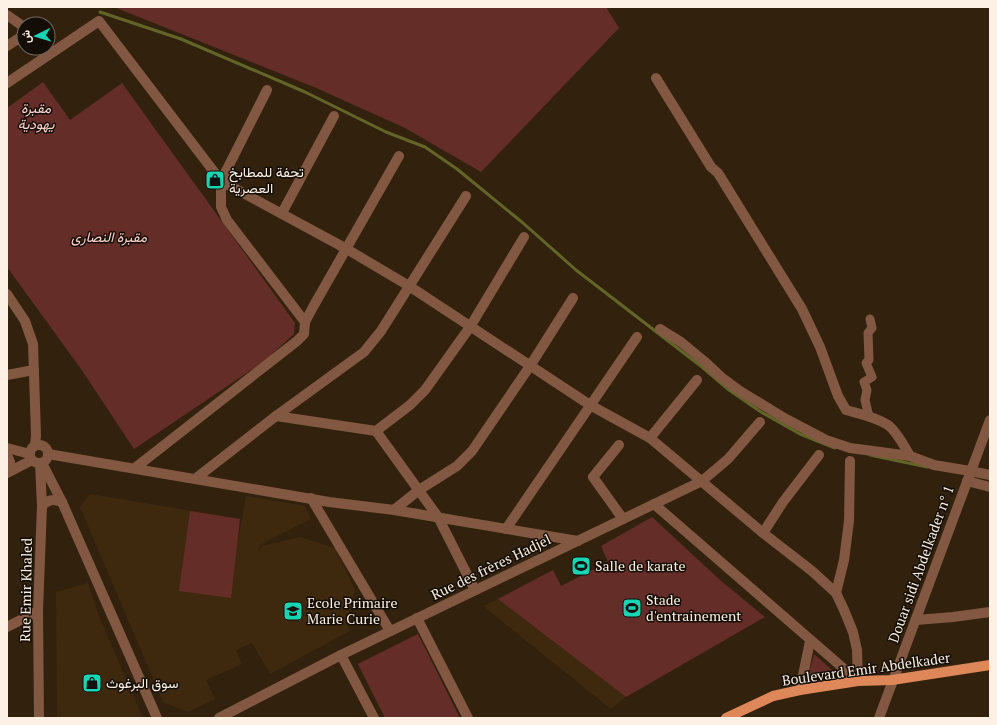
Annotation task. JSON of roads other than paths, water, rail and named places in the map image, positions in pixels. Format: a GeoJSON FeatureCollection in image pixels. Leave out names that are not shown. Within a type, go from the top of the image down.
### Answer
{"type":"FeatureCollection","features":[{"type":"Feature","properties":{"kind":"main road","name":"Boulevard Emir Abdelkader"},"geometry":{"type":"LineString","coordinates":[[726,718],[773,696],[800,690],[858,681],[892,680],[990,666]]}},
{"type":"Feature","properties":{"kind":"street"},"geometry":{"type":"LineString","coordinates":[[7,16],[16,22]]}},
{"type":"Feature","properties":{"kind":"street"},"geometry":{"type":"LineString","coordinates":[[56,46],[99,21],[222,181],[345,248],[409,286],[590,405],[650,438],[763,533],[812,571],[836,593],[853,632],[857,650],[858,681]]}},
{"type":"Feature","properties":{"kind":"street"},"geometry":{"type":"LineString","coordinates":[[7,46],[16,40]]}},
{"type":"Feature","properties":{"kind":"street"},"geometry":{"type":"LineString","coordinates":[[7,83],[41,56]]}},
{"type":"Feature","properties":{"kind":"street"},"geometry":{"type":"LineString","coordinates":[[656,78],[711,167],[718,173],[754,229],[802,308],[820,347],[838,396],[846,410],[888,424],[910,456]]}},
{"type":"Feature","properties":{"kind":"street"},"geometry":{"type":"LineString","coordinates":[[267,90],[222,181],[221,207],[223,214],[305,322]]}},
{"type":"Feature","properties":{"kind":"street"},"geometry":{"type":"LineString","coordinates":[[282,213],[334,116]]}},
{"type":"Feature","properties":{"kind":"street"},"geometry":{"type":"LineString","coordinates":[[135,468],[298,341],[304,334],[305,322],[345,248],[399,156]]}},
{"type":"Feature","properties":{"kind":"street"},"geometry":{"type":"LineString","coordinates":[[195,479],[276,416],[364,352],[381,331],[466,196]]}},
{"type":"Feature","properties":{"kind":"street"},"geometry":{"type":"LineString","coordinates":[[376,431],[410,405],[425,390],[470,327],[524,237]]}},
{"type":"Feature","properties":{"kind":"street","name":"Rue Emir Khaled"},"geometry":{"type":"LineString","coordinates":[[7,294],[25,320],[33,344],[36,457],[42,506],[38,611],[39,718]]}},
{"type":"Feature","properties":{"kind":"street"},"geometry":{"type":"LineString","coordinates":[[394,510],[419,490],[457,466],[472,450],[530,366],[573,298]]}},
{"type":"Feature","properties":{"kind":"street"},"geometry":{"type":"LineString","coordinates":[[869,417],[865,400],[867,390],[864,382],[872,377],[866,363],[868,360],[868,334],[872,328],[870,319]]}},
{"type":"Feature","properties":{"kind":"street"},"geometry":{"type":"LineString","coordinates":[[660,329],[687,347],[721,377],[740,391],[786,419],[826,440],[850,448],[910,456],[934,465],[990,475]]}},
{"type":"Feature","properties":{"kind":"street"},"geometry":{"type":"LineString","coordinates":[[506,529],[637,337]]}},
{"type":"Feature","properties":{"kind":"street"},"geometry":{"type":"LineString","coordinates":[[7,375],[34,370]]}},
{"type":"Feature","properties":{"kind":"street"},"geometry":{"type":"LineString","coordinates":[[650,438],[696,380]]}},
{"type":"Feature","properties":{"kind":"street"},"geometry":{"type":"LineString","coordinates":[[276,416],[376,431],[438,518],[475,590]]}},
{"type":"Feature","properties":{"kind":"street","name":"Douar sidi Abdelkader n° 1"},"geometry":{"type":"LineString","coordinates":[[879,718],[990,420]]}},
{"type":"Feature","properties":{"kind":"street","name":"Rue des frères Hadjel"},"geometry":{"type":"LineString","coordinates":[[219,718],[341,655],[702,481],[728,459],[760,422]]}},
{"type":"Feature","properties":{"kind":"street"},"geometry":{"type":"LineString","coordinates":[[619,445],[593,477],[623,519]]}},
{"type":"Feature","properties":{"kind":"street"},"geometry":{"type":"LineString","coordinates":[[7,473],[36,457],[43,447],[48,454],[329,502],[394,510],[578,541]]}},
{"type":"Feature","properties":{"kind":"street"},"geometry":{"type":"LineString","coordinates":[[7,448],[46,459],[48,454]]}},
{"type":"Feature","properties":{"kind":"street"},"geometry":{"type":"LineString","coordinates":[[763,533],[783,502],[818,454]]}},
{"type":"Feature","properties":{"kind":"street"},"geometry":{"type":"LineString","coordinates":[[7,455],[10,462],[7,473]]}},
{"type":"Feature","properties":{"kind":"street"},"geometry":{"type":"LineString","coordinates":[[36,457],[62,502],[158,718]]}},
{"type":"Feature","properties":{"kind":"street"},"geometry":{"type":"LineString","coordinates":[[836,593],[844,560],[849,521],[850,461]]}},
{"type":"Feature","properties":{"kind":"street"},"geometry":{"type":"LineString","coordinates":[[966,481],[990,487]]}},
{"type":"Feature","properties":{"kind":"street"},"geometry":{"type":"LineString","coordinates":[[311,498],[390,631]]}},
{"type":"Feature","properties":{"kind":"street"},"geometry":{"type":"LineString","coordinates":[[42,506],[47,500],[54,499],[62,502]]}},
{"type":"Feature","properties":{"kind":"street"},"geometry":{"type":"LineString","coordinates":[[654,504],[810,641],[858,681]]}},
{"type":"Feature","properties":{"kind":"street"},"geometry":{"type":"LineString","coordinates":[[7,627],[38,611]]}},
{"type":"Feature","properties":{"kind":"street"},"geometry":{"type":"LineString","coordinates":[[916,620],[990,612]]}},
{"type":"Feature","properties":{"kind":"street"},"geometry":{"type":"LineString","coordinates":[[418,618],[468,718]]}},
{"type":"Feature","properties":{"kind":"street"},"geometry":{"type":"LineString","coordinates":[[800,690],[810,641]]}},
{"type":"Feature","properties":{"kind":"street"},"geometry":{"type":"LineString","coordinates":[[341,655],[374,718]]}},
{"type":"Feature","properties":{"kind":"waterway"},"geometry":{"type":"LineString","coordinates":[[100,12],[181,39],[305,92],[386,132],[425,147],[457,169],[523,223],[576,270],[702,367],[729,390],[761,412],[800,434],[835,448]]}},
{"type":"Feature","properties":{"kind":"waterway"},"geometry":{"type":"LineString","coordinates":[[870,455],[927,467]]}},
{"type":"Feature","properties":{"kind":"place","name":"تحفة للمطابخ العصرية"},"geometry":{"type":"Point","coordinates":[215,180]}},
{"type":"Feature","properties":{"kind":"place","name":"Salle de karate"},"geometry":{"type":"Point","coordinates":[581,566]}},
{"type":"Feature","properties":{"kind":"place","name":"Stade d'entrainement"},"geometry":{"type":"Point","coordinates":[632,608]}},
{"type":"Feature","properties":{"kind":"place","name":"Ecole Primaire Marie Curie"},"geometry":{"type":"Point","coordinates":[293,611]}},
{"type":"Feature","properties":{"kind":"place","name":"سوق البرغوث"},"geometry":{"type":"Point","coordinates":[92,683]}},
{"type":"Feature","properties":{"kind":"park label","name":"مقبرة يهودية"},"geometry":{"type":"Point","coordinates":[36,116]}},
{"type":"Feature","properties":{"kind":"park label","name":"مقبرة النصارى"},"geometry":{"type":"Point","coordinates":[109,237]}}]}
